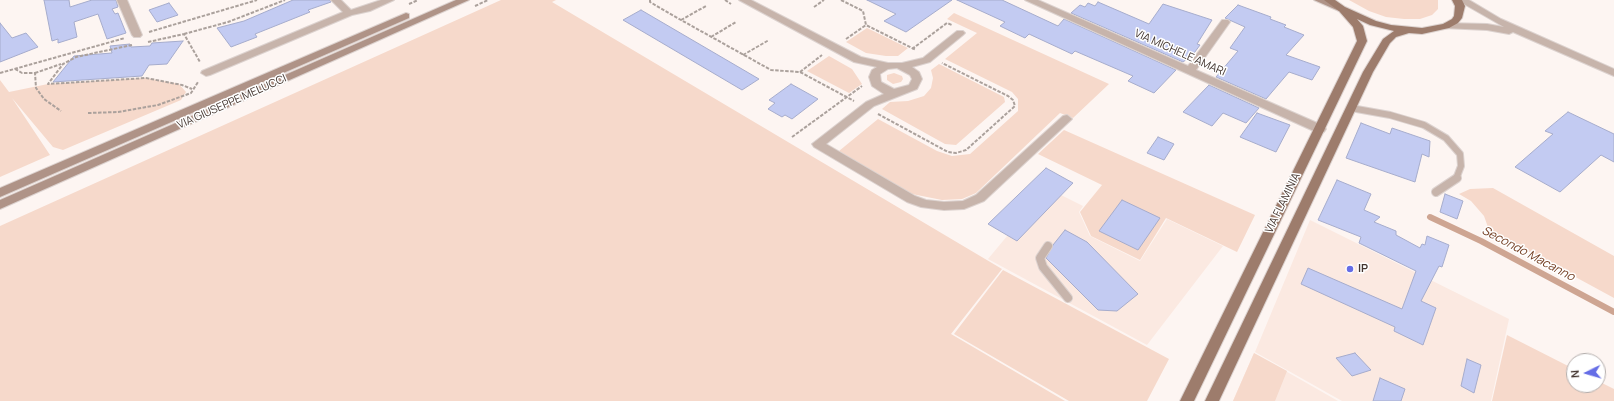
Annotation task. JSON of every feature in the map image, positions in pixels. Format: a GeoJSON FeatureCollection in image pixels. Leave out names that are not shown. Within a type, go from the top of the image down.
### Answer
{"type":"FeatureCollection","features":[{"type":"Feature","properties":{"kind":"main road","name":"VIA GIUSEPPE MELUCCI"},"geometry":{"type":"LineString","coordinates":[[0,193],[444,0]]}},
{"type":"Feature","properties":{"kind":"main road","name":"VIA GIUSEPPE MELUCCI"},"geometry":{"type":"LineString","coordinates":[[0,205],[464,0]]}},
{"type":"Feature","properties":{"kind":"main road"},"geometry":{"type":"LineString","coordinates":[[1319,0],[1373,23],[1407,30],[1428,30],[1446,26],[1455,21],[1459,16],[1460,6],[1457,0]]}},
{"type":"Feature","properties":{"kind":"main road"},"geometry":{"type":"LineString","coordinates":[[1329,0],[1342,9]]}},
{"type":"Feature","properties":{"kind":"main road","name":"VIA FLAMINIA"},"geometry":{"type":"LineString","coordinates":[[1187,401],[1362,41],[1358,26],[1342,9]]}},
{"type":"Feature","properties":{"kind":"main road","name":"VIA FLAMINIA"},"geometry":{"type":"LineString","coordinates":[[1212,401],[1351,108],[1386,41],[1393,35],[1407,30]]}},
{"type":"Feature","properties":{"kind":"street"},"geometry":{"type":"LineString","coordinates":[[122,0],[139,39]]}},
{"type":"Feature","properties":{"kind":"street"},"geometry":{"type":"LineString","coordinates":[[336,0],[349,13]]}},
{"type":"Feature","properties":{"kind":"street"},"geometry":{"type":"LineString","coordinates":[[206,73],[349,13],[367,9],[389,0]]}},
{"type":"Feature","properties":{"kind":"street"},"geometry":{"type":"LineString","coordinates":[[744,0],[858,60],[889,66],[901,66],[926,60]]}},
{"type":"Feature","properties":{"kind":"street"},"geometry":{"type":"LineString","coordinates":[[1462,0],[1492,18],[1614,74]]}},
{"type":"Feature","properties":{"kind":"street","name":"VIA MICHELE AMARI"},"geometry":{"type":"LineString","coordinates":[[1036,1],[1190,72],[1320,128]]}},
{"type":"Feature","properties":{"kind":"street"},"geometry":{"type":"LineString","coordinates":[[1190,72],[1225,22]]}},
{"type":"Feature","properties":{"kind":"street"},"geometry":{"type":"LineString","coordinates":[[1446,26],[1499,29],[1547,42]]}},
{"type":"Feature","properties":{"kind":"street"},"geometry":{"type":"LineString","coordinates":[[915,74],[926,60],[960,33]]}},
{"type":"Feature","properties":{"kind":"street"},"geometry":{"type":"LineString","coordinates":[[858,60],[872,81],[886,91],[897,92],[908,90],[913,87],[917,79],[915,74],[911,70],[901,66]]}},
{"type":"Feature","properties":{"kind":"street"},"geometry":{"type":"LineString","coordinates":[[871,107],[872,81],[880,68],[889,66]]}},
{"type":"Feature","properties":{"kind":"street"},"geometry":{"type":"LineString","coordinates":[[897,92],[871,107],[818,144],[911,199],[925,204],[944,206],[964,205],[980,198],[1067,119]]}},
{"type":"Feature","properties":{"kind":"lane"},"geometry":{"type":"LineString","coordinates":[[1351,108],[1390,115],[1424,125],[1446,138],[1460,154],[1461,166],[1456,179],[1436,192]]}},
{"type":"Feature","properties":{"kind":"lane"},"geometry":{"type":"LineString","coordinates":[[1048,246],[1040,258],[1042,267],[1068,298]]}},
{"type":"Feature","properties":{"kind":"path"},"geometry":{"type":"LineString","coordinates":[[139,39],[184,34],[228,22],[286,0]]}},
{"type":"Feature","properties":{"kind":"path"},"geometry":{"type":"LineString","coordinates":[[650,0],[650,2],[681,20],[771,70],[800,72],[858,103]]}},
{"type":"Feature","properties":{"kind":"path"},"geometry":{"type":"LineString","coordinates":[[814,7],[824,0]]}},
{"type":"Feature","properties":{"kind":"path"},"geometry":{"type":"LineString","coordinates":[[841,0],[863,11],[866,25]]}},
{"type":"Feature","properties":{"kind":"path"},"geometry":{"type":"LineString","coordinates":[[681,20],[706,6]]}},
{"type":"Feature","properties":{"kind":"path"},"geometry":{"type":"LineString","coordinates":[[711,37],[736,22]]}},
{"type":"Feature","properties":{"kind":"path"},"geometry":{"type":"LineString","coordinates":[[906,53],[947,22],[963,30],[960,33]]}},
{"type":"Feature","properties":{"kind":"path"},"geometry":{"type":"LineString","coordinates":[[842,42],[866,25]]}},
{"type":"Feature","properties":{"kind":"path"},"geometry":{"type":"LineString","coordinates":[[866,25],[917,51]]}},
{"type":"Feature","properties":{"kind":"path"},"geometry":{"type":"LineString","coordinates":[[88,113],[118,112],[158,105],[191,93],[192,89],[206,73],[184,34]]}},
{"type":"Feature","properties":{"kind":"path"},"geometry":{"type":"LineString","coordinates":[[743,55],[769,40]]}},
{"type":"Feature","properties":{"kind":"path"},"geometry":{"type":"LineString","coordinates":[[14,69],[22,73],[35,73],[63,64],[76,57],[134,45]]}},
{"type":"Feature","properties":{"kind":"path"},"geometry":{"type":"LineString","coordinates":[[800,72],[827,52]]}},
{"type":"Feature","properties":{"kind":"path"},"geometry":{"type":"LineString","coordinates":[[871,107],[948,152],[956,153],[966,150],[1015,106],[1013,100],[1008,96],[938,61]]}},
{"type":"Feature","properties":{"kind":"path"},"geometry":{"type":"LineString","coordinates":[[63,64],[48,84],[146,78],[182,85],[192,89]]}},
{"type":"Feature","properties":{"kind":"path"},"geometry":{"type":"LineString","coordinates":[[35,73],[36,88],[44,99],[61,111]]}},
{"type":"Feature","properties":{"kind":"path"},"geometry":{"type":"LineString","coordinates":[[792,137],[864,85],[872,81]]}},
{"type":"Feature","properties":{"kind":"shaded area"},"geometry":{"type":"Polygon","coordinates":[[[501,0],[556,0],[552,2],[1002,269],[951,334],[1065,401],[0,401],[0,226],[501,0]]]}},
{"type":"Feature","properties":{"kind":"shaded area"},"geometry":{"type":"Polygon","coordinates":[[[1349,0],[1438,0],[1438,9],[1432,15],[1420,19],[1404,19],[1386,17],[1369,11],[1349,0]]]}},
{"type":"Feature","properties":{"kind":"shaded area"},"geometry":{"type":"Polygon","coordinates":[[[954,13],[1109,84],[1073,118],[1060,113],[976,193],[962,199],[942,200],[912,194],[839,151],[878,119],[937,151],[952,156],[970,154],[1018,111],[1018,99],[1012,92],[945,59],[977,33],[947,19],[954,13]]]}},
{"type":"Feature","properties":{"kind":"shaded area"},"geometry":{"type":"Polygon","coordinates":[[[867,28],[908,48],[898,56],[886,56],[866,53],[846,42],[867,28]]]}},
{"type":"Feature","properties":{"kind":"shaded area"},"geometry":{"type":"Polygon","coordinates":[[[829,56],[852,69],[862,84],[849,93],[807,71],[829,56]]]}},
{"type":"Feature","properties":{"kind":"shaded area"},"geometry":{"type":"Polygon","coordinates":[[[939,64],[1004,97],[1005,102],[956,145],[945,144],[882,109],[890,102],[908,101],[924,96],[931,88],[933,78],[931,70],[939,64]]]}},
{"type":"Feature","properties":{"kind":"shaded area"},"geometry":{"type":"Polygon","coordinates":[[[894,73],[902,76],[903,79],[901,82],[893,84],[887,80],[887,75],[894,73]]]}},
{"type":"Feature","properties":{"kind":"shaded area"},"geometry":{"type":"Polygon","coordinates":[[[146,78],[179,84],[186,92],[181,100],[63,150],[53,147],[12,98],[50,155],[0,177],[0,80],[9,92],[48,84],[146,78]]]}},
{"type":"Feature","properties":{"kind":"shaded area"},"geometry":{"type":"Polygon","coordinates":[[[1064,130],[1255,215],[1237,252],[1166,218],[1140,260],[1091,236],[1080,212],[1102,185],[1038,154],[1064,130]]]}},
{"type":"Feature","properties":{"kind":"shaded area"},"geometry":{"type":"Polygon","coordinates":[[[1047,188],[1083,206],[1079,212],[1090,236],[1140,261],[1167,219],[1223,246],[1147,345],[988,259],[1047,188]]]}},
{"type":"Feature","properties":{"kind":"shaded area"},"geometry":{"type":"Polygon","coordinates":[[[1493,188],[1614,256],[1614,298],[1489,230],[1484,216],[1471,201],[1459,194],[1470,189],[1493,188]]]}},
{"type":"Feature","properties":{"kind":"shaded area","name":"IP"},"geometry":{"type":"Polygon","coordinates":[[[1310,220],[1509,319],[1491,401],[1342,401],[1255,352],[1310,220]]]}},
{"type":"Feature","properties":{"kind":"shaded area"},"geometry":{"type":"Polygon","coordinates":[[[1003,270],[1169,359],[1147,401],[1069,401],[954,334],[1003,270]]]}},
{"type":"Feature","properties":{"kind":"shaded area"},"geometry":{"type":"Polygon","coordinates":[[[1507,335],[1566,365],[1566,393],[1606,393],[1606,385],[1614,389],[1614,401],[1492,401],[1507,335]]]}},
{"type":"Feature","properties":{"kind":"shaded area"},"geometry":{"type":"Polygon","coordinates":[[[1254,353],[1338,401],[1233,401],[1254,353]]]}},
{"type":"Feature","properties":{"kind":"shaded area"},"geometry":{"type":"Polygon","coordinates":[[[1254,353],[1287,371],[1275,401],[1233,401],[1254,353]]]}},
{"type":"Feature","properties":{"kind":"building"},"geometry":{"type":"Polygon","coordinates":[[[44,0],[69,0],[70,7],[92,0],[116,0],[118,7],[112,9],[115,14],[118,13],[126,33],[107,39],[98,14],[74,22],[77,37],[58,43],[58,39],[52,41],[44,0]]]}},
{"type":"Feature","properties":{"kind":"building"},"geometry":{"type":"Polygon","coordinates":[[[293,0],[330,0],[331,2],[308,10],[310,12],[255,34],[257,37],[231,47],[217,28],[244,21],[293,0]]]}},
{"type":"Feature","properties":{"kind":"building"},"geometry":{"type":"Polygon","coordinates":[[[867,0],[952,0],[906,32],[884,21],[896,14],[867,0]]]}},
{"type":"Feature","properties":{"kind":"building"},"geometry":{"type":"Polygon","coordinates":[[[957,0],[1002,0],[1058,26],[1064,19],[1176,70],[1154,93],[1128,81],[1133,76],[1075,51],[1072,54],[1029,34],[1025,38],[1000,26],[1005,22],[957,0]]]}},
{"type":"Feature","properties":{"kind":"building"},"geometry":{"type":"Polygon","coordinates":[[[1098,2],[1149,24],[1163,4],[1212,20],[1197,44],[1200,45],[1189,60],[1187,59],[1183,62],[1071,13],[1080,5],[1085,7],[1088,3],[1095,6],[1098,2]]]}},
{"type":"Feature","properties":{"kind":"building"},"geometry":{"type":"Polygon","coordinates":[[[169,3],[178,15],[157,22],[149,10],[169,3]]]}},
{"type":"Feature","properties":{"kind":"building"},"geometry":{"type":"Polygon","coordinates":[[[1238,5],[1271,17],[1270,19],[1286,25],[1284,27],[1304,35],[1286,55],[1320,67],[1312,80],[1289,72],[1266,99],[1216,77],[1238,51],[1230,48],[1245,27],[1225,18],[1238,5]]]}},
{"type":"Feature","properties":{"kind":"building"},"geometry":{"type":"Polygon","coordinates":[[[641,10],[759,79],[742,90],[623,20],[641,10]]]}},
{"type":"Feature","properties":{"kind":"building"},"geometry":{"type":"Polygon","coordinates":[[[0,23],[12,38],[26,33],[38,47],[0,62],[0,23]]]}},
{"type":"Feature","properties":{"kind":"building"},"geometry":{"type":"Polygon","coordinates":[[[183,41],[167,64],[149,65],[142,76],[53,82],[74,56],[112,53],[110,46],[130,44],[131,47],[150,46],[152,43],[183,41]]]}},
{"type":"Feature","properties":{"kind":"building"},"geometry":{"type":"Polygon","coordinates":[[[791,84],[818,99],[792,119],[785,115],[782,117],[768,109],[775,103],[769,100],[791,84]]]}},
{"type":"Feature","properties":{"kind":"building"},"geometry":{"type":"Polygon","coordinates":[[[1209,85],[1259,108],[1246,123],[1223,113],[1212,126],[1183,112],[1209,85]]]}},
{"type":"Feature","properties":{"kind":"building"},"geometry":{"type":"Polygon","coordinates":[[[1568,112],[1614,134],[1614,162],[1601,155],[1560,192],[1515,167],[1553,134],[1545,131],[1568,112]]]}},
{"type":"Feature","properties":{"kind":"building"},"geometry":{"type":"Polygon","coordinates":[[[1257,113],[1290,125],[1276,152],[1240,137],[1257,113]]]}},
{"type":"Feature","properties":{"kind":"building"},"geometry":{"type":"Polygon","coordinates":[[[1361,123],[1390,134],[1392,128],[1430,141],[1429,157],[1422,154],[1415,182],[1346,158],[1361,123]]]}},
{"type":"Feature","properties":{"kind":"building"},"geometry":{"type":"Polygon","coordinates":[[[1158,137],[1174,144],[1164,160],[1147,153],[1158,137]]]}},
{"type":"Feature","properties":{"kind":"building"},"geometry":{"type":"Polygon","coordinates":[[[1046,168],[1073,183],[1017,241],[988,224],[1046,168]]]}},
{"type":"Feature","properties":{"kind":"building"},"geometry":{"type":"Polygon","coordinates":[[[1337,180],[1371,194],[1364,210],[1380,217],[1374,222],[1396,231],[1396,235],[1420,248],[1422,244],[1425,245],[1427,236],[1449,245],[1442,267],[1439,266],[1421,301],[1436,308],[1423,345],[1394,331],[1395,327],[1301,284],[1308,268],[1402,309],[1416,271],[1359,243],[1361,237],[1318,220],[1337,180]]]}},
{"type":"Feature","properties":{"kind":"building"},"geometry":{"type":"Polygon","coordinates":[[[1445,194],[1463,201],[1457,219],[1440,212],[1445,194]]]}},
{"type":"Feature","properties":{"kind":"building"},"geometry":{"type":"Polygon","coordinates":[[[1122,200],[1160,218],[1138,250],[1099,231],[1122,200]]]}},
{"type":"Feature","properties":{"kind":"building"},"geometry":{"type":"Polygon","coordinates":[[[1065,230],[1087,242],[1138,294],[1117,311],[1098,310],[1046,258],[1053,245],[1065,230]]]}},
{"type":"Feature","properties":{"kind":"building"},"geometry":{"type":"Polygon","coordinates":[[[1355,353],[1371,370],[1352,376],[1336,358],[1355,353]]]}},
{"type":"Feature","properties":{"kind":"building"},"geometry":{"type":"Polygon","coordinates":[[[1467,359],[1481,365],[1474,393],[1461,386],[1467,359]]]}},
{"type":"Feature","properties":{"kind":"building"},"geometry":{"type":"Polygon","coordinates":[[[1380,378],[1405,389],[1401,401],[1373,401],[1380,378]]]}},
{"type":"Feature","properties":{"kind":"waterway","name":"Secondo Macanno"},"geometry":{"type":"LineString","coordinates":[[1430,217],[1481,241],[1614,312]]}},
{"type":"Feature","properties":{"kind":"place","name":"IP"},"geometry":{"type":"Point","coordinates":[1350,269]}}]}
